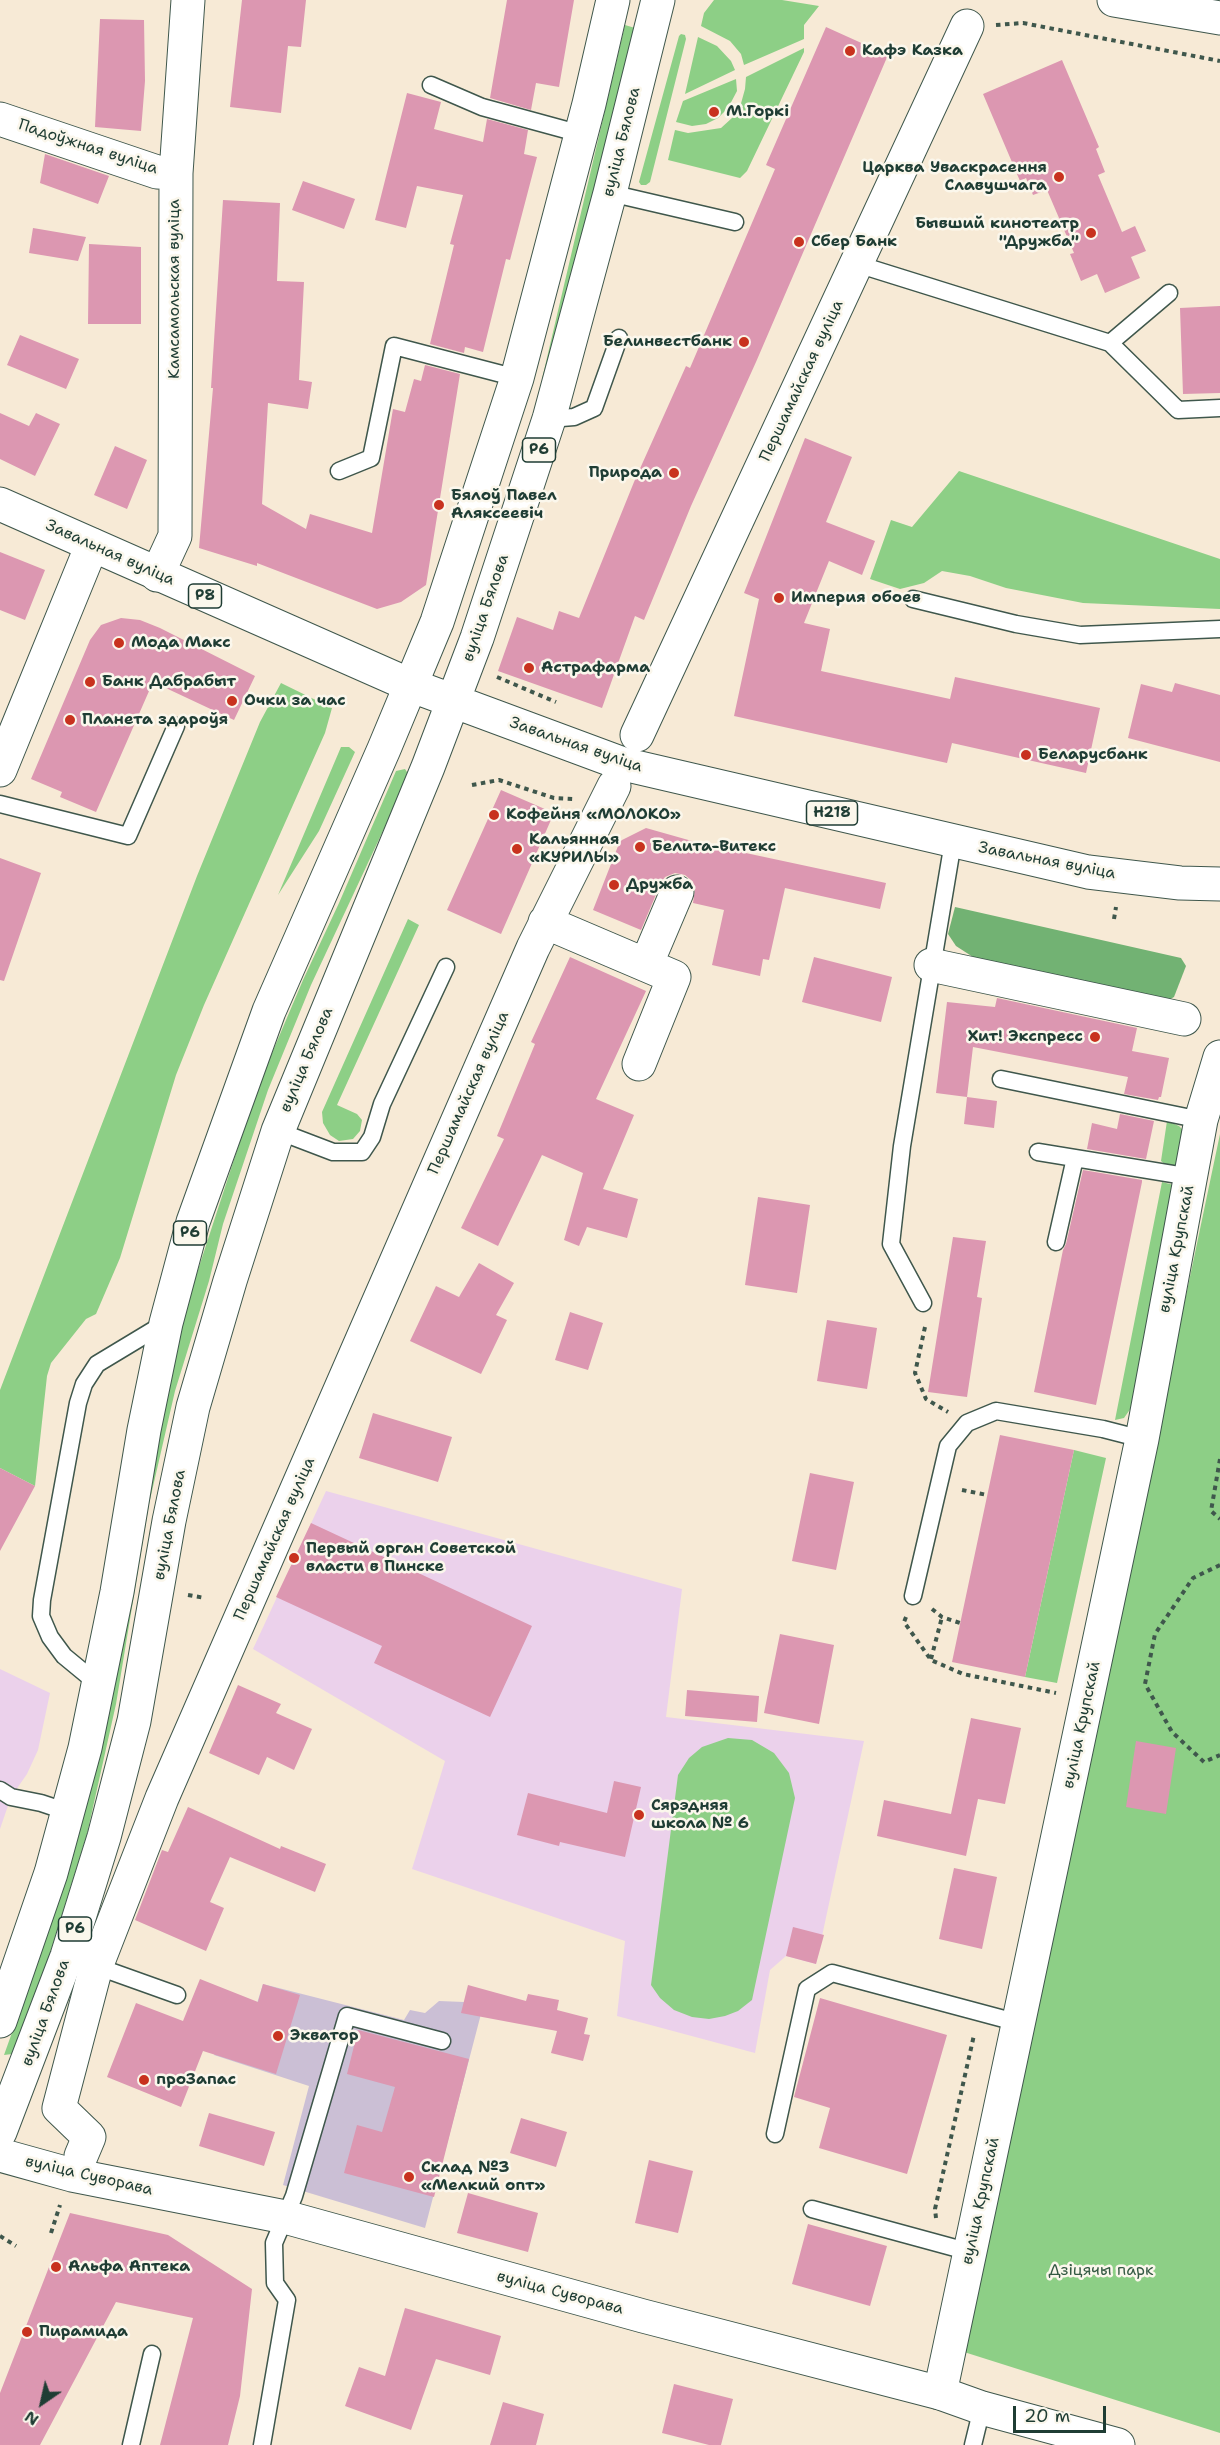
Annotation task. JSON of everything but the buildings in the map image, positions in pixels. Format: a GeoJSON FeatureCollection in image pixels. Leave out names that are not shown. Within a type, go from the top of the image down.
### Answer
{"type":"FeatureCollection","features":[{"type":"Feature","properties":{"kind":"street","name":"Камсамольская вуліца"},"geometry":{"type":"LineString","coordinates":[[157,575],[174,536],[176,173],[188,0]]}},
{"type":"Feature","properties":{"kind":"street","name":"Р6"},"geometry":{"type":"LineString","coordinates":[[0,2021],[51,1873],[68,1812],[98,1684],[166,1323],[193,1222],[269,1011],[437,622],[517,378],[581,135],[613,0]]}},
{"type":"Feature","properties":{"kind":"street","name":"вуліца Бялова"},"geometry":{"type":"LineString","coordinates":[[0,2132],[82,1962],[104,1837],[134,1721],[193,1407],[230,1281],[278,1131],[454,702],[549,419],[610,193],[658,0]]}},
{"type":"Feature","properties":{"kind":"street"},"geometry":{"type":"LineString","coordinates":[[1114,0],[1220,18]]}},
{"type":"Feature","properties":{"kind":"street","name":"Першамайская вуліца"},"geometry":{"type":"LineString","coordinates":[[638,735],[857,264],[981,26]]}},
{"type":"Feature","properties":{"kind":"street","name":"Падоўжная вуліца"},"geometry":{"type":"LineString","coordinates":[[0,118],[157,172],[176,173]]}},
{"type":"Feature","properties":{"kind":"street","name":"Завальная вуліца"},"geometry":{"type":"LineString","coordinates":[[0,504],[411,685],[623,764],[1088,872],[1180,883],[1220,884]]}},
{"type":"Feature","properties":{"kind":"street"},"geometry":{"type":"LineString","coordinates":[[0,770],[92,545]]}},
{"type":"Feature","properties":{"kind":"street","name":"Першамайская вуліца"},"geometry":{"type":"LineString","coordinates":[[81,2156],[89,2137],[59,2108],[82,1962],[162,1798],[545,922],[610,793]]}},
{"type":"Feature","properties":{"kind":"street"},"geometry":{"type":"LineString","coordinates":[[646,965],[677,892]]}},
{"type":"Feature","properties":{"kind":"street"},"geometry":{"type":"LineString","coordinates":[[545,922],[674,977],[639,1064]]}},
{"type":"Feature","properties":{"kind":"street"},"geometry":{"type":"LineString","coordinates":[[932,965],[1184,1019]]}},
{"type":"Feature","properties":{"kind":"street","name":"вуліца Крупскай"},"geometry":{"type":"LineString","coordinates":[[940,2393],[1142,1439],[1202,1120],[1220,1057]]}},
{"type":"Feature","properties":{"kind":"street","name":"вуліца Суворава"},"geometry":{"type":"LineString","coordinates":[[0,2155],[72,2175],[285,2217],[643,2316],[940,2393],[982,2408],[1118,2445]]}},
{"type":"Feature","properties":{"kind":"lane"},"geometry":{"type":"LineString","coordinates":[[431,85],[482,107],[552,124],[581,135]]}},
{"type":"Feature","properties":{"kind":"lane"},"geometry":{"type":"LineString","coordinates":[[610,193],[735,222]]}},
{"type":"Feature","properties":{"kind":"lane"},"geometry":{"type":"LineString","coordinates":[[857,264],[1110,343],[1178,410],[1220,408]]}},
{"type":"Feature","properties":{"kind":"lane"},"geometry":{"type":"LineString","coordinates":[[1110,343],[1169,293]]}},
{"type":"Feature","properties":{"kind":"lane"},"geometry":{"type":"LineString","coordinates":[[549,419],[574,417],[594,408],[619,339]]}},
{"type":"Feature","properties":{"kind":"lane"},"geometry":{"type":"LineString","coordinates":[[339,471],[371,458],[394,346],[517,378]]}},
{"type":"Feature","properties":{"kind":"lane"},"geometry":{"type":"LineString","coordinates":[[913,599],[1016,624],[1080,635],[1220,629]]}},
{"type":"Feature","properties":{"kind":"lane"},"geometry":{"type":"LineString","coordinates":[[0,804],[128,836],[176,726]]}},
{"type":"Feature","properties":{"kind":"lane"},"geometry":{"type":"LineString","coordinates":[[923,1303],[891,1244],[902,1146],[953,842]]}},
{"type":"Feature","properties":{"kind":"lane"},"geometry":{"type":"LineString","coordinates":[[278,1131],[333,1152],[362,1152],[372,1137],[382,1104],[446,967]]}},
{"type":"Feature","properties":{"kind":"lane"},"geometry":{"type":"LineString","coordinates":[[1001,1079],[1202,1120]]}},
{"type":"Feature","properties":{"kind":"lane"},"geometry":{"type":"LineString","coordinates":[[1038,1152],[1191,1177]]}},
{"type":"Feature","properties":{"kind":"lane"},"geometry":{"type":"LineString","coordinates":[[1056,1242],[1075,1158]]}},
{"type":"Feature","properties":{"kind":"lane"},"geometry":{"type":"LineString","coordinates":[[98,1684],[64,1656],[50,1637],[41,1616],[74,1426],[84,1384],[97,1364],[166,1323]]}},
{"type":"Feature","properties":{"kind":"lane"},"geometry":{"type":"LineString","coordinates":[[920,1600],[948,1446],[967,1423],[996,1411],[1103,1429],[1142,1439]]}},
{"type":"Feature","properties":{"kind":"lane"},"geometry":{"type":"LineString","coordinates":[[0,1790],[11,1797],[68,1812]]}},
{"type":"Feature","properties":{"kind":"lane"},"geometry":{"type":"LineString","coordinates":[[82,1962],[177,1995]]}},
{"type":"Feature","properties":{"kind":"lane"},"geometry":{"type":"LineString","coordinates":[[776,2134],[807,1989],[832,1973],[1019,2023]]}},
{"type":"Feature","properties":{"kind":"lane"},"geometry":{"type":"LineString","coordinates":[[262,2445],[287,2300],[275,2283],[274,2243],[294,2196],[347,2016],[442,2040]]}},
{"type":"Feature","properties":{"kind":"lane"},"geometry":{"type":"LineString","coordinates":[[812,2209],[970,2252]]}},
{"type":"Feature","properties":{"kind":"lane"},"geometry":{"type":"LineString","coordinates":[[130,2445],[152,2354]]}},
{"type":"Feature","properties":{"kind":"lane"},"geometry":{"type":"LineString","coordinates":[[973,2445],[982,2408]]}},
{"type":"Feature","properties":{"kind":"path"},"geometry":{"type":"LineString","coordinates":[[981,26],[1023,23],[1220,61]]}},
{"type":"Feature","properties":{"kind":"path"},"geometry":{"type":"LineString","coordinates":[[472,785],[499,780],[554,798],[610,793]]}},
{"type":"Feature","properties":{"kind":"path"},"geometry":{"type":"LineString","coordinates":[[923,1303],[926,1322],[915,1373],[926,1399],[967,1423]]}},
{"type":"Feature","properties":{"kind":"path"},"geometry":{"type":"LineString","coordinates":[[1220,1459],[1211,1511],[1220,1519]]}},
{"type":"Feature","properties":{"kind":"path"},"geometry":{"type":"LineString","coordinates":[[959,1489],[987,1495]]}},
{"type":"Feature","properties":{"kind":"path"},"geometry":{"type":"LineString","coordinates":[[1220,1565],[1193,1578],[1155,1634],[1145,1684],[1172,1732],[1204,1762],[1220,1755]]}},
{"type":"Feature","properties":{"kind":"path"},"geometry":{"type":"LineString","coordinates":[[960,1623],[942,1617],[920,1600],[904,1622],[931,1660],[963,1674],[1059,1693]]}},
{"type":"Feature","properties":{"kind":"path"},"geometry":{"type":"LineString","coordinates":[[931,1660],[942,1617]]}},
{"type":"Feature","properties":{"kind":"path"},"geometry":{"type":"LineString","coordinates":[[51,2233],[61,2201]]}},
{"type":"Feature","properties":{"kind":"path"},"geometry":{"type":"LineString","coordinates":[[0,2236],[16,2246]]}},
{"type":"Feature","properties":{"kind":"shaded area","name":"Сярэдняя школа № 6"},"geometry":{"type":"Polygon","coordinates":[[[326,1491],[682,1589],[666,1717],[864,1741],[816,1964],[786,1956],[770,1970],[755,2053],[617,2016],[625,1941],[412,1869],[445,1761],[253,1649],[326,1491]]]}},
{"type":"Feature","properties":{"kind":"shaded area"},"geometry":{"type":"Polygon","coordinates":[[[0,1669],[50,1693],[38,1750],[27,1774],[11,1797],[0,1829],[0,1669]]]}},
{"type":"Feature","properties":{"kind":"shaded area"},"geometry":{"type":"Polygon","coordinates":[[[263,1984],[404,2020],[410,2010],[425,2013],[439,2001],[464,2002],[487,1991],[425,2228],[283,2185],[309,2086],[214,2055],[228,2009],[253,2016],[263,1984]]]}},
{"type":"Feature","properties":{"kind":"green space"},"geometry":{"type":"Polygon","coordinates":[[[714,0],[782,0],[819,6],[804,25],[804,39],[744,65],[741,54],[730,41],[701,26],[704,13],[714,0]]]}},
{"type":"Feature","properties":{"kind":"green space"},"geometry":{"type":"Polygon","coordinates":[[[625,25],[635,28],[552,381],[542,379],[625,25]]]}},
{"type":"Feature","properties":{"kind":"green space"},"geometry":{"type":"Polygon","coordinates":[[[681,34],[685,35],[686,39],[650,182],[641,185],[639,182],[681,34]]]}},
{"type":"Feature","properties":{"kind":"green space"},"geometry":{"type":"Polygon","coordinates":[[[698,37],[717,46],[731,61],[735,70],[685,94],[698,37]]]}},
{"type":"Feature","properties":{"kind":"green space"},"geometry":{"type":"Polygon","coordinates":[[[804,48],[747,171],[740,178],[668,160],[675,130],[688,133],[721,128],[740,107],[746,77],[804,48]]]}},
{"type":"Feature","properties":{"kind":"green space"},"geometry":{"type":"Polygon","coordinates":[[[736,79],[737,91],[728,108],[718,118],[706,124],[692,126],[676,122],[683,101],[736,79]]]}},
{"type":"Feature","properties":{"kind":"green space"},"geometry":{"type":"Polygon","coordinates":[[[959,471],[1220,559],[1220,609],[1083,603],[1006,588],[970,576],[942,571],[924,583],[900,589],[870,579],[891,520],[912,527],[959,471]]]}},
{"type":"Feature","properties":{"kind":"green space"},"geometry":{"type":"Polygon","coordinates":[[[281,683],[332,708],[325,733],[204,1005],[176,1075],[120,1258],[96,1314],[86,1319],[51,1363],[47,1376],[35,1486],[0,1468],[0,1390],[197,876],[260,722],[281,683]]]}},
{"type":"Feature","properties":{"kind":"green space"},"geometry":{"type":"Polygon","coordinates":[[[341,747],[349,747],[355,752],[319,831],[278,895],[341,747]]]}},
{"type":"Feature","properties":{"kind":"green space"},"geometry":{"type":"Polygon","coordinates":[[[405,769],[409,775],[311,985],[268,1090],[223,1224],[209,1281],[175,1391],[149,1504],[116,1704],[87,1834],[41,1982],[12,2054],[4,2055],[53,1918],[163,1393],[195,1279],[258,1086],[396,771],[405,769]]]}},
{"type":"Feature","properties":{"kind":"green space"},"geometry":{"type":"Polygon","coordinates":[[[955,907],[1181,958],[1186,966],[1174,997],[1165,1002],[973,957],[956,946],[948,934],[955,907]]]}},
{"type":"Feature","properties":{"kind":"green space"},"geometry":{"type":"Polygon","coordinates":[[[408,919],[419,925],[337,1105],[357,1114],[362,1120],[360,1131],[353,1139],[339,1141],[330,1135],[323,1123],[322,1112],[408,919]]]}},
{"type":"Feature","properties":{"kind":"green space"},"geometry":{"type":"Polygon","coordinates":[[[1167,1121],[1179,1126],[1185,1132],[1183,1167],[1166,1165],[1161,1161],[1167,1121]]]}},
{"type":"Feature","properties":{"kind":"green space","name":"Дзіцячы парк"},"geometry":{"type":"Polygon","coordinates":[[[1220,1134],[1220,2433],[964,2352],[1220,1134]]]}},
{"type":"Feature","properties":{"kind":"green space"},"geometry":{"type":"Polygon","coordinates":[[[1162,1182],[1178,1186],[1131,1408],[1124,1418],[1115,1420],[1162,1182]]]}},
{"type":"Feature","properties":{"kind":"green space"},"geometry":{"type":"Polygon","coordinates":[[[1074,1450],[1106,1458],[1057,1683],[1025,1677],[1074,1450]]]}},
{"type":"Feature","properties":{"kind":"green space"},"geometry":{"type":"Polygon","coordinates":[[[728,1738],[752,1740],[774,1753],[789,1773],[795,1798],[752,2000],[738,2011],[709,2019],[692,2017],[674,2010],[660,1998],[651,1985],[678,1775],[689,1758],[702,1747],[728,1738]]]}},
{"type":"Feature","properties":{"kind":"place","name":"Кафэ Казка"},"geometry":{"type":"Point","coordinates":[850,51]}},
{"type":"Feature","properties":{"kind":"place","name":"М.Горкі"},"geometry":{"type":"Point","coordinates":[714,112]}},
{"type":"Feature","properties":{"kind":"place","name":"Царква Уваскрасення Славушчага"},"geometry":{"type":"Point","coordinates":[1059,177]}},
{"type":"Feature","properties":{"kind":"place","name":"Бывший кинотеатр \"Дружба\""},"geometry":{"type":"Point","coordinates":[1091,233]}},
{"type":"Feature","properties":{"kind":"place","name":"Сбер Банк"},"geometry":{"type":"Point","coordinates":[799,242]}},
{"type":"Feature","properties":{"kind":"place","name":"Белинвестбанк"},"geometry":{"type":"Point","coordinates":[744,342]}},
{"type":"Feature","properties":{"kind":"place","name":"Природа"},"geometry":{"type":"Point","coordinates":[674,473]}},
{"type":"Feature","properties":{"kind":"place","name":"Бялоў Павел Аляксеевіч"},"geometry":{"type":"Point","coordinates":[439,505]}},
{"type":"Feature","properties":{"kind":"place","name":"Империя обоев"},"geometry":{"type":"Point","coordinates":[779,598]}},
{"type":"Feature","properties":{"kind":"place","name":"Мода Макс"},"geometry":{"type":"Point","coordinates":[119,643]}},
{"type":"Feature","properties":{"kind":"place","name":"Астрафарма"},"geometry":{"type":"Point","coordinates":[529,668]}},
{"type":"Feature","properties":{"kind":"place","name":"Банк Дабрабыт"},"geometry":{"type":"Point","coordinates":[90,682]}},
{"type":"Feature","properties":{"kind":"place","name":"Очки за час"},"geometry":{"type":"Point","coordinates":[232,701]}},
{"type":"Feature","properties":{"kind":"place","name":"Планета здароўя"},"geometry":{"type":"Point","coordinates":[70,720]}},
{"type":"Feature","properties":{"kind":"place","name":"Беларусбанк"},"geometry":{"type":"Point","coordinates":[1026,755]}},
{"type":"Feature","properties":{"kind":"place","name":"Кофейня «МОЛОКО»"},"geometry":{"type":"Point","coordinates":[494,815]}},
{"type":"Feature","properties":{"kind":"place","name":"Белита-Витекс"},"geometry":{"type":"Point","coordinates":[640,847]}},
{"type":"Feature","properties":{"kind":"place","name":"Кальянная «КУРИЛЫ»"},"geometry":{"type":"Point","coordinates":[517,849]}},
{"type":"Feature","properties":{"kind":"place","name":"Дружба"},"geometry":{"type":"Point","coordinates":[614,885]}},
{"type":"Feature","properties":{"kind":"place","name":"Хит! Экспресс"},"geometry":{"type":"Point","coordinates":[1095,1037]}},
{"type":"Feature","properties":{"kind":"place","name":"Первый орган Советской власти в Пинске"},"geometry":{"type":"Point","coordinates":[294,1558]}},
{"type":"Feature","properties":{"kind":"place","name":"Сярэдняя школа № 6"},"geometry":{"type":"Point","coordinates":[639,1815]}},
{"type":"Feature","properties":{"kind":"place","name":"Экватор"},"geometry":{"type":"Point","coordinates":[278,2036]}},
{"type":"Feature","properties":{"kind":"place","name":"проЗапас"},"geometry":{"type":"Point","coordinates":[144,2080]}},
{"type":"Feature","properties":{"kind":"place","name":"Склад №3 «Мелкий опт»"},"geometry":{"type":"Point","coordinates":[409,2177]}},
{"type":"Feature","properties":{"kind":"place","name":"Альфа Аптека"},"geometry":{"type":"Point","coordinates":[56,2267]}},
{"type":"Feature","properties":{"kind":"place","name":"Пирамида"},"geometry":{"type":"Point","coordinates":[27,2332]}}]}
